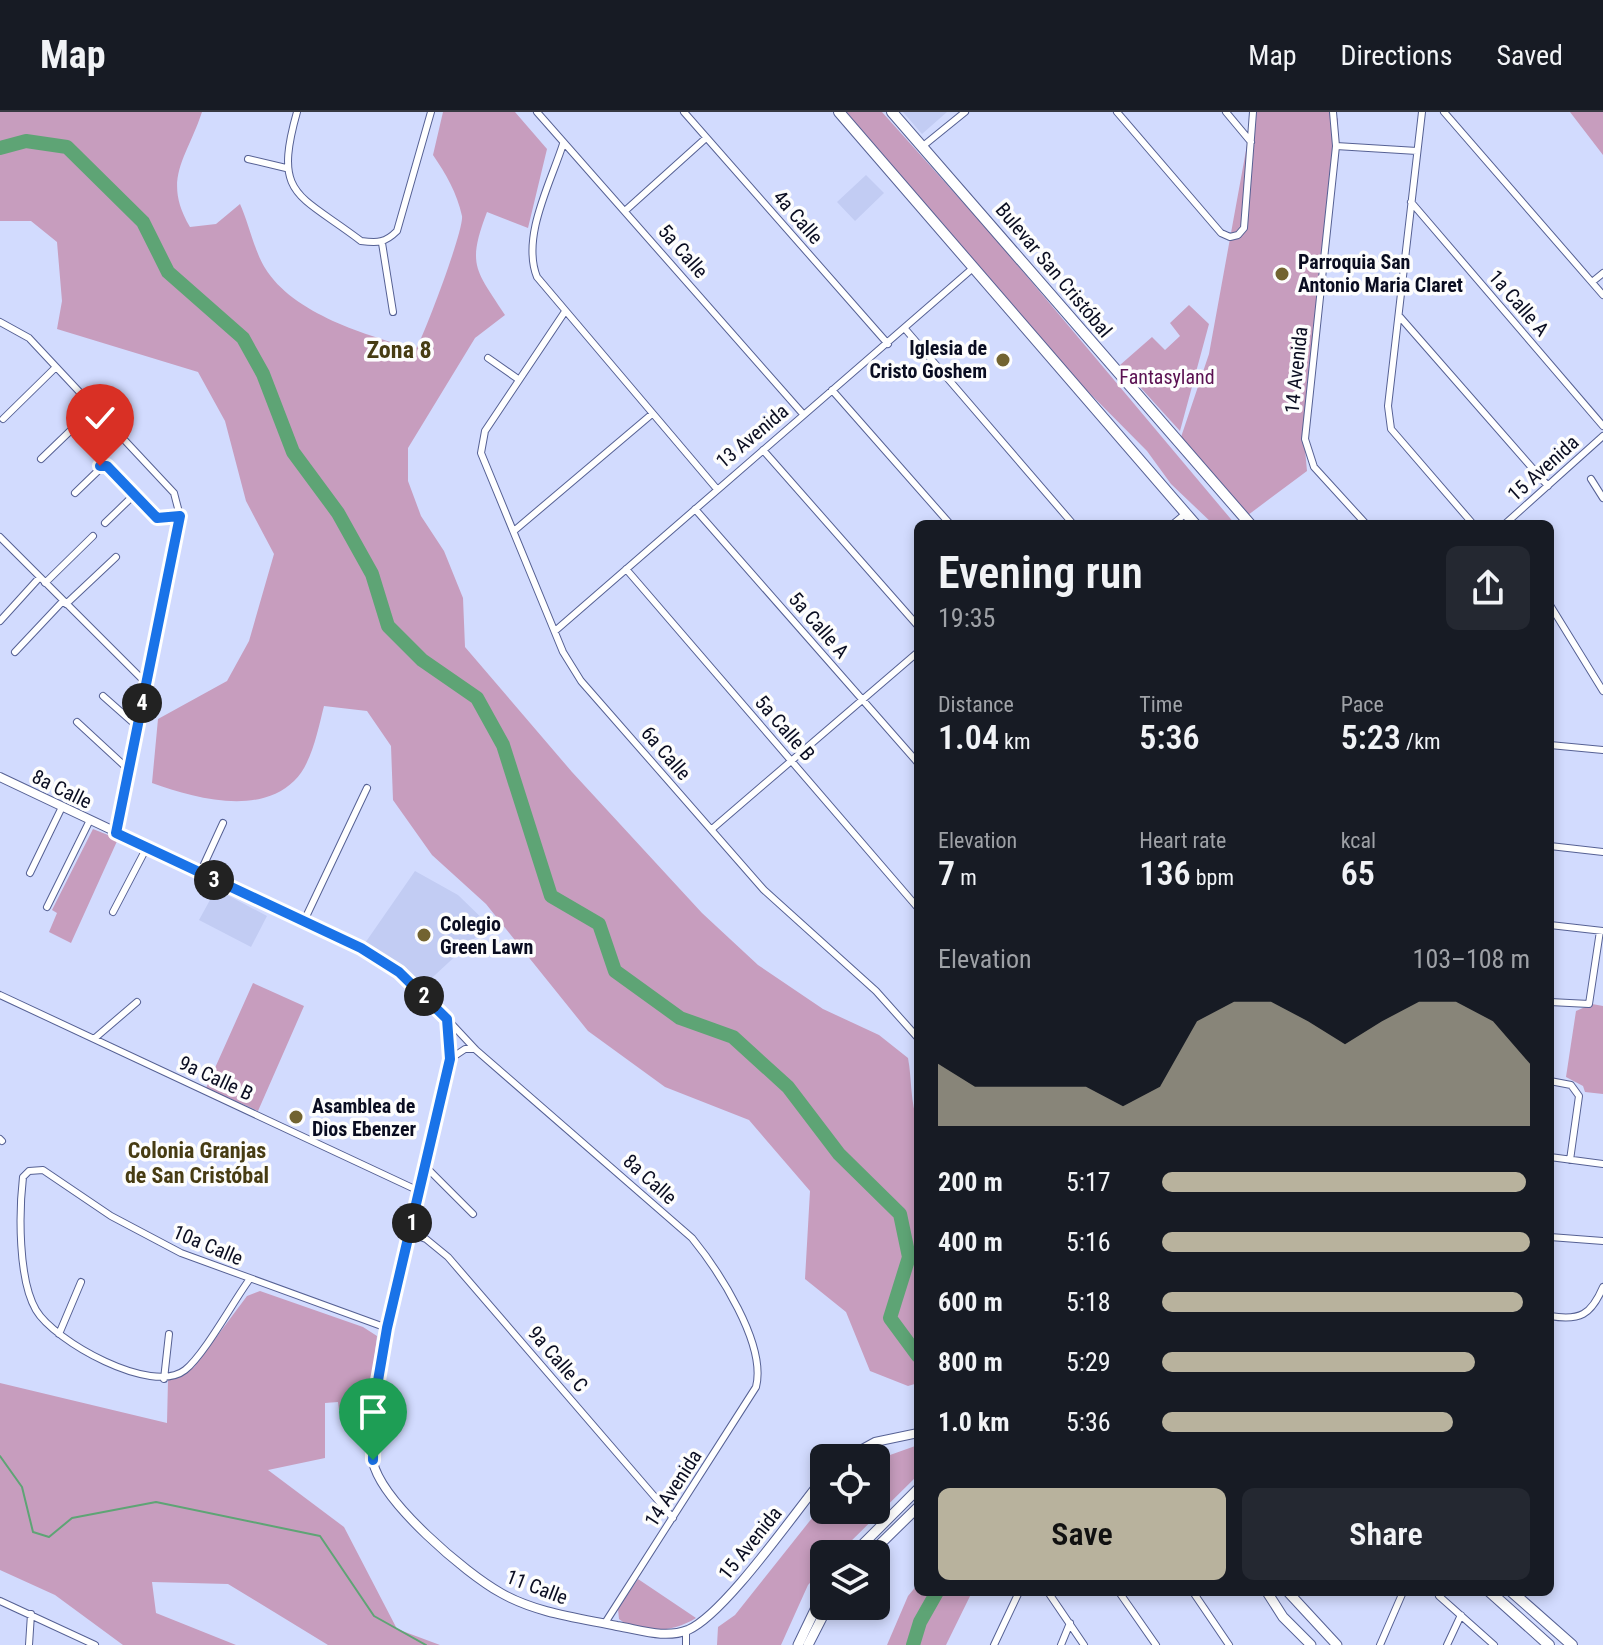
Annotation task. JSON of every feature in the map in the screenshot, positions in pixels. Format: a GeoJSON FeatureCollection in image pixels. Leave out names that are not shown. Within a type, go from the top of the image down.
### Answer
{"type":"FeatureCollection","features":[{"type":"Feature","properties":{"kind":"main road"},"geometry":{"type":"LineString","coordinates":[[839,112],[1191,520]]}},
{"type":"Feature","properties":{"kind":"main road","name":"Bulevar San Cristóbal"},"geometry":{"type":"LineString","coordinates":[[892,112],[1245,520]]}},
{"type":"Feature","properties":{"kind":"main road"},"geometry":{"type":"LineString","coordinates":[[867,1540],[914,1493]]}},
{"type":"Feature","properties":{"kind":"main road"},"geometry":{"type":"LineString","coordinates":[[884,1540],[914,1511]]}},
{"type":"Feature","properties":{"kind":"main road"},"geometry":{"type":"LineString","coordinates":[[1270,1596],[1283,1617],[1311,1645]]}},
{"type":"Feature","properties":{"kind":"main road"},"geometry":{"type":"LineString","coordinates":[[1291,1596],[1332,1643]]}},
{"type":"Feature","properties":{"kind":"main road"},"geometry":{"type":"LineString","coordinates":[[1494,1596],[1549,1645]]}},
{"type":"Feature","properties":{"kind":"main road"},"geometry":{"type":"LineString","coordinates":[[1517,1596],[1572,1645]]}},
{"type":"Feature","properties":{"kind":"main road"},"geometry":{"type":"LineString","coordinates":[[808,1645],[813,1620]]}},
{"type":"Feature","properties":{"kind":"main road"},"geometry":{"type":"LineString","coordinates":[[798,1645],[816,1620]]}},
{"type":"Feature","properties":{"kind":"street"},"geometry":{"type":"LineString","coordinates":[[297,112],[286,152],[286,168],[295,191],[361,241],[385,242]]}},
{"type":"Feature","properties":{"kind":"street"},"geometry":{"type":"LineString","coordinates":[[393,312],[385,242],[402,219],[431,112]]}},
{"type":"Feature","properties":{"kind":"street","name":"5a Calle"},"geometry":{"type":"LineString","coordinates":[[537,112],[803,414]]}},
{"type":"Feature","properties":{"kind":"street","name":"4a Calle"},"geometry":{"type":"LineString","coordinates":[[684,112],[888,344]]}},
{"type":"Feature","properties":{"kind":"street"},"geometry":{"type":"LineString","coordinates":[[923,146],[965,112]]}},
{"type":"Feature","properties":{"kind":"street"},"geometry":{"type":"LineString","coordinates":[[1117,112],[1221,233],[1238,235],[1244,228],[1253,112]]}},
{"type":"Feature","properties":{"kind":"street"},"geometry":{"type":"LineString","coordinates":[[1226,112],[1251,142]]}},
{"type":"Feature","properties":{"kind":"street"},"geometry":{"type":"LineString","coordinates":[[1333,112],[1336,146],[1417,151]]}},
{"type":"Feature","properties":{"kind":"street"},"geometry":{"type":"LineString","coordinates":[[1422,112],[1388,406],[1391,429],[1470,520]]}},
{"type":"Feature","properties":{"kind":"street"},"geometry":{"type":"LineString","coordinates":[[1444,112],[1603,295]]}},
{"type":"Feature","properties":{"kind":"street"},"geometry":{"type":"LineString","coordinates":[[626,210],[706,138]]}},
{"type":"Feature","properties":{"kind":"street"},"geometry":{"type":"LineString","coordinates":[[563,144],[532,250],[537,277],[564,313],[716,488]]}},
{"type":"Feature","properties":{"kind":"street","name":"14 Avenida"},"geometry":{"type":"LineString","coordinates":[[1336,146],[1305,439],[1314,467],[1362,520]]}},
{"type":"Feature","properties":{"kind":"street"},"geometry":{"type":"LineString","coordinates":[[248,159],[286,168]]}},
{"type":"Feature","properties":{"kind":"street","name":"1a Calle A"},"geometry":{"type":"LineString","coordinates":[[1411,202],[1603,426]]}},
{"type":"Feature","properties":{"kind":"street","name":"13 Avenida"},"geometry":{"type":"LineString","coordinates":[[555,631],[716,488],[906,330],[973,268]]}},
{"type":"Feature","properties":{"kind":"street"},"geometry":{"type":"LineString","coordinates":[[1592,282],[1603,273]]}},
{"type":"Feature","properties":{"kind":"street"},"geometry":{"type":"LineString","coordinates":[[488,358],[518,379],[564,313]]}},
{"type":"Feature","properties":{"kind":"street"},"geometry":{"type":"LineString","coordinates":[[1400,317],[1548,486]]}},
{"type":"Feature","properties":{"kind":"street"},"geometry":{"type":"LineString","coordinates":[[0,322],[29,338],[174,493],[180,516],[116,833]]}},
{"type":"Feature","properties":{"kind":"street"},"geometry":{"type":"LineString","coordinates":[[906,330],[1070,520]]}},
{"type":"Feature","properties":{"kind":"street"},"geometry":{"type":"LineString","coordinates":[[3,419],[56,367]]}},
{"type":"Feature","properties":{"kind":"street","name":"6a Calle"},"geometry":{"type":"LineString","coordinates":[[518,379],[485,431],[481,453],[555,631],[581,681],[764,890],[876,991],[914,1034]]}},
{"type":"Feature","properties":{"kind":"street"},"geometry":{"type":"LineString","coordinates":[[832,390],[946,520]]}},
{"type":"Feature","properties":{"kind":"street"},"geometry":{"type":"LineString","coordinates":[[41,459],[94,408]]}},
{"type":"Feature","properties":{"kind":"street"},"geometry":{"type":"LineString","coordinates":[[515,530],[652,414]]}},
{"type":"Feature","properties":{"kind":"street","name":"15 Avenida"},"geometry":{"type":"LineString","coordinates":[[1510,520],[1603,436]]}},
{"type":"Feature","properties":{"kind":"street"},"geometry":{"type":"LineString","coordinates":[[763,450],[914,621]]}},
{"type":"Feature","properties":{"kind":"street"},"geometry":{"type":"LineString","coordinates":[[75,493],[104,465],[157,518],[180,516]]}},
{"type":"Feature","properties":{"kind":"street"},"geometry":{"type":"LineString","coordinates":[[1591,479],[1603,498]]}},
{"type":"Feature","properties":{"kind":"street"},"geometry":{"type":"LineString","coordinates":[[105,523],[134,495]]}},
{"type":"Feature","properties":{"kind":"street","name":"5a Calle A"},"geometry":{"type":"LineString","coordinates":[[695,509],[914,758]]}},
{"type":"Feature","properties":{"kind":"street"},"geometry":{"type":"LineString","coordinates":[[1178,520],[1185,514]]}},
{"type":"Feature","properties":{"kind":"street"},"geometry":{"type":"LineString","coordinates":[[0,621],[93,536]]}},
{"type":"Feature","properties":{"kind":"street"},"geometry":{"type":"LineString","coordinates":[[0,537],[146,683]]}},
{"type":"Feature","properties":{"kind":"street"},"geometry":{"type":"LineString","coordinates":[[15,652],[116,557]]}},
{"type":"Feature","properties":{"kind":"street","name":"5a Calle B"},"geometry":{"type":"LineString","coordinates":[[626,569],[914,903]]}},
{"type":"Feature","properties":{"kind":"street"},"geometry":{"type":"LineString","coordinates":[[1554,611],[1603,691]]}},
{"type":"Feature","properties":{"kind":"street"},"geometry":{"type":"LineString","coordinates":[[712,829],[914,655]]}},
{"type":"Feature","properties":{"kind":"street"},"geometry":{"type":"LineString","coordinates":[[103,696],[138,727]]}},
{"type":"Feature","properties":{"kind":"street"},"geometry":{"type":"LineString","coordinates":[[77,722],[129,770]]}},
{"type":"Feature","properties":{"kind":"street"},"geometry":{"type":"LineString","coordinates":[[1554,745],[1603,750]]}},
{"type":"Feature","properties":{"kind":"street","name":"8a Calle"},"geometry":{"type":"LineString","coordinates":[[0,777],[361,948],[399,972],[476,1050],[692,1238],[713,1264],[744,1323],[757,1366]]}},
{"type":"Feature","properties":{"kind":"street"},"geometry":{"type":"LineString","coordinates":[[304,921],[367,788]]}},
{"type":"Feature","properties":{"kind":"street"},"geometry":{"type":"LineString","coordinates":[[30,873],[62,807]]}},
{"type":"Feature","properties":{"kind":"street"},"geometry":{"type":"LineString","coordinates":[[47,907],[90,820]]}},
{"type":"Feature","properties":{"kind":"street"},"geometry":{"type":"LineString","coordinates":[[200,873],[223,823]]}},
{"type":"Feature","properties":{"kind":"street"},"geometry":{"type":"LineString","coordinates":[[1554,846],[1603,852]]}},
{"type":"Feature","properties":{"kind":"street"},"geometry":{"type":"LineString","coordinates":[[113,912],[147,847]]}},
{"type":"Feature","properties":{"kind":"street"},"geometry":{"type":"LineString","coordinates":[[1554,925],[1601,931],[1589,1004],[1554,1002]]}},
{"type":"Feature","properties":{"kind":"street","name":"9a Calle B"},"geometry":{"type":"LineString","coordinates":[[0,995],[419,1191]]}},
{"type":"Feature","properties":{"kind":"street"},"geometry":{"type":"LineString","coordinates":[[95,1038],[137,1002]]}},
{"type":"Feature","properties":{"kind":"street"},"geometry":{"type":"LineString","coordinates":[[387,1328],[450,1059],[447,1019]]}},
{"type":"Feature","properties":{"kind":"street"},"geometry":{"type":"LineString","coordinates":[[450,1059],[465,1049],[476,1050]]}},
{"type":"Feature","properties":{"kind":"street"},"geometry":{"type":"LineString","coordinates":[[1554,1082],[1576,1088],[1579,1096],[1570,1160]]}},
{"type":"Feature","properties":{"kind":"street"},"geometry":{"type":"LineString","coordinates":[[1554,1158],[1603,1164]]}},
{"type":"Feature","properties":{"kind":"street"},"geometry":{"type":"LineString","coordinates":[[425,1166],[473,1214]]}},
{"type":"Feature","properties":{"kind":"street","name":"10a Calle"},"geometry":{"type":"LineString","coordinates":[[59,1334],[36,1309],[24,1273],[21,1192],[23,1177],[29,1171],[43,1170],[111,1216],[181,1253],[387,1328]]}},
{"type":"Feature","properties":{"kind":"street","name":"9a Calle C"},"geometry":{"type":"LineString","coordinates":[[409,1233],[426,1239],[448,1257],[673,1518]]}},
{"type":"Feature","properties":{"kind":"street"},"geometry":{"type":"LineString","coordinates":[[1554,1237],[1603,1241]]}},
{"type":"Feature","properties":{"kind":"street"},"geometry":{"type":"LineString","coordinates":[[81,1282],[59,1334],[88,1352],[142,1377],[164,1379],[191,1365],[249,1280]]}},
{"type":"Feature","properties":{"kind":"street"},"geometry":{"type":"LineString","coordinates":[[1554,1317],[1570,1319],[1584,1316],[1594,1309],[1603,1287]]}},
{"type":"Feature","properties":{"kind":"street","name":"11 Calle"},"geometry":{"type":"LineString","coordinates":[[387,1328],[374,1404],[373,1460],[380,1484],[401,1511],[502,1594],[553,1613],[665,1635],[686,1631],[697,1625]]}},
{"type":"Feature","properties":{"kind":"street"},"geometry":{"type":"LineString","coordinates":[[164,1379],[169,1334]]}},
{"type":"Feature","properties":{"kind":"street","name":"14 Avenida"},"geometry":{"type":"LineString","coordinates":[[605,1623],[756,1387],[757,1366]]}},
{"type":"Feature","properties":{"kind":"street"},"geometry":{"type":"LineString","coordinates":[[871,1444],[914,1434]]}},
{"type":"Feature","properties":{"kind":"street","name":"15 Avenida"},"geometry":{"type":"LineString","coordinates":[[697,1625],[716,1610],[810,1494]]}},
{"type":"Feature","properties":{"kind":"street"},"geometry":{"type":"LineString","coordinates":[[994,1645],[1017,1596]]}},
{"type":"Feature","properties":{"kind":"street"},"geometry":{"type":"LineString","coordinates":[[1051,1596],[1084,1645]]}},
{"type":"Feature","properties":{"kind":"street"},"geometry":{"type":"LineString","coordinates":[[1122,1596],[1156,1645]]}},
{"type":"Feature","properties":{"kind":"street"},"geometry":{"type":"LineString","coordinates":[[1196,1596],[1229,1645]]}},
{"type":"Feature","properties":{"kind":"street"},"geometry":{"type":"LineString","coordinates":[[1380,1645],[1401,1596]]}},
{"type":"Feature","properties":{"kind":"street"},"geometry":{"type":"LineString","coordinates":[[1439,1596],[1494,1645]]}},
{"type":"Feature","properties":{"kind":"street"},"geometry":{"type":"LineString","coordinates":[[0,1601],[95,1645]]}},
{"type":"Feature","properties":{"kind":"street"},"geometry":{"type":"LineString","coordinates":[[29,1645],[31,1614]]}},
{"type":"Feature","properties":{"kind":"street"},"geometry":{"type":"LineString","coordinates":[[1447,1645],[1461,1615]]}},
{"type":"Feature","properties":{"kind":"street"},"geometry":{"type":"LineString","coordinates":[[1061,1645],[1070,1623]]}},
{"type":"Feature","properties":{"kind":"street"},"geometry":{"type":"LineString","coordinates":[[686,1631],[686,1645]]}},
{"type":"Feature","properties":{"kind":"shaded area"},"geometry":{"type":"Polygon","coordinates":[[[903,112],[947,112],[922,134],[903,112]]]}},
{"type":"Feature","properties":{"kind":"shaded area"},"geometry":{"type":"Polygon","coordinates":[[[866,175],[884,193],[855,221],[837,202],[866,175]]]}},
{"type":"Feature","properties":{"kind":"shaded area","name":"Colegio Green Lawn"},"geometry":{"type":"Polygon","coordinates":[[[415,871],[458,895],[489,925],[421,988],[407,971],[363,946],[415,871]]]}},
{"type":"Feature","properties":{"kind":"shaded area"},"geometry":{"type":"Polygon","coordinates":[[[216,889],[267,916],[251,947],[199,920],[216,889]]]}},
{"type":"Feature","properties":{"kind":"green space"},"geometry":{"type":"Polygon","coordinates":[[[0,112],[202,112],[177,182],[182,210],[190,227],[216,224],[240,204],[265,268],[294,298],[333,321],[416,349],[443,282],[461,225],[457,199],[433,155],[443,112],[515,112],[547,149],[528,228],[487,212],[477,244],[477,266],[505,315],[475,338],[408,448],[408,481],[421,516],[444,551],[463,598],[465,647],[572,772],[702,913],[758,965],[823,1009],[879,1035],[908,1058],[914,1107],[914,1384],[908,1386],[870,1371],[846,1312],[805,1279],[810,1191],[749,1120],[665,1087],[588,1031],[486,904],[432,855],[393,800],[391,746],[367,711],[324,706],[314,746],[300,774],[279,792],[263,798],[225,801],[152,783],[158,719],[227,681],[249,641],[274,554],[246,501],[225,421],[198,372],[57,329],[62,301],[57,242],[31,221],[0,221],[0,112]]]}},
{"type":"Feature","properties":{"kind":"green space"},"geometry":{"type":"Polygon","coordinates":[[[843,112],[882,112],[994,237],[1232,520],[1209,520],[1171,484],[1147,451],[1037,340],[843,112]]]}},
{"type":"Feature","properties":{"kind":"green space"},"geometry":{"type":"Polygon","coordinates":[[[1253,112],[1333,112],[1338,119],[1326,266],[1304,438],[1307,471],[1244,518],[1179,443],[1209,354],[1253,112]]]}},
{"type":"Feature","properties":{"kind":"green space"},"geometry":{"type":"Polygon","coordinates":[[[1570,112],[1603,112],[1603,155],[1570,112]]]}},
{"type":"Feature","properties":{"kind":"green space","name":"Fantasyland"},"geometry":{"type":"Polygon","coordinates":[[[1189,305],[1209,324],[1180,431],[1120,365],[1152,337],[1165,350],[1180,336],[1170,323],[1189,305]]]}},
{"type":"Feature","properties":{"kind":"green space"},"geometry":{"type":"Polygon","coordinates":[[[93,829],[118,839],[71,943],[49,932],[57,913],[52,910],[93,829]]]}},
{"type":"Feature","properties":{"kind":"green space"},"geometry":{"type":"Polygon","coordinates":[[[253,983],[304,1006],[258,1111],[206,1088],[253,983]]]}},
{"type":"Feature","properties":{"kind":"green space"},"geometry":{"type":"Polygon","coordinates":[[[1592,1004],[1603,1006],[1603,1094],[1585,1092],[1583,1086],[1566,1077],[1576,1011],[1592,1004]]]}},
{"type":"Feature","properties":{"kind":"green space"},"geometry":{"type":"Polygon","coordinates":[[[260,1291],[363,1327],[377,1336],[368,1410],[339,1410],[338,1402],[325,1403],[325,1458],[268,1470],[344,1527],[397,1629],[440,1645],[328,1645],[228,1584],[152,1582],[156,1613],[236,1645],[123,1645],[55,1595],[0,1570],[0,1383],[167,1423],[168,1380],[194,1367],[247,1296],[260,1291]]]}},
{"type":"Feature","properties":{"kind":"green space"},"geometry":{"type":"Polygon","coordinates":[[[914,1446],[914,1479],[890,1503],[890,1455],[914,1446]]]}},
{"type":"Feature","properties":{"kind":"green space"},"geometry":{"type":"Polygon","coordinates":[[[810,1521],[810,1524],[868,1524],[852,1540],[810,1540],[810,1583],[781,1645],[717,1645],[718,1627],[735,1615],[810,1521]]]}},
{"type":"Feature","properties":{"kind":"green space"},"geometry":{"type":"Polygon","coordinates":[[[638,1579],[696,1618],[657,1630],[637,1628],[619,1619],[618,1609],[638,1579]]]}},
{"type":"Feature","properties":{"kind":"green space"},"geometry":{"type":"Polygon","coordinates":[[[914,1589],[914,1596],[970,1596],[946,1645],[887,1645],[914,1589]]]}},
{"type":"Feature","properties":{"kind":"waterway"},"geometry":{"type":"LineString","coordinates":[[0,148],[26,141],[67,147],[143,222],[168,272],[243,338],[263,374],[293,452],[338,513],[372,574],[388,626],[422,660],[477,698],[503,745],[551,896],[599,924],[615,971],[680,1018],[733,1037],[788,1087],[839,1154],[900,1214],[909,1257],[890,1318],[914,1351]]}},
{"type":"Feature","properties":{"kind":"waterway"},"geometry":{"type":"LineString","coordinates":[[0,1456],[22,1487],[33,1532],[49,1537],[72,1518],[156,1502],[320,1536],[374,1616],[426,1645]]}},
{"type":"Feature","properties":{"kind":"waterway"},"geometry":{"type":"LineString","coordinates":[[913,1645],[920,1622],[935,1596]]}},
{"type":"Feature","properties":{"kind":"place","name":"Parroquia San Antonio Maria Claret"},"geometry":{"type":"Point","coordinates":[1282,274]}},
{"type":"Feature","properties":{"kind":"place","name":"Iglesia de Cristo Goshem"},"geometry":{"type":"Point","coordinates":[1003,360]}},
{"type":"Feature","properties":{"kind":"place","name":"Colegio Green Lawn"},"geometry":{"type":"Point","coordinates":[424,935]}},
{"type":"Feature","properties":{"kind":"place","name":"Asamblea de Dios Ebenzer"},"geometry":{"type":"Point","coordinates":[296,1117]}},
{"type":"Feature","properties":{"kind":"district","name":"Zona 8"},"geometry":{"type":"Point","coordinates":[399,350]}},
{"type":"Feature","properties":{"kind":"district","name":"Colonia Granjas de San Cristóbal"},"geometry":{"type":"Point","coordinates":[197,1162]}},
{"type":"Feature","properties":{"kind":"route"},"geometry":{"type":"LineString","coordinates":[[100,466],[107,466],[157,518],[180,516],[116,833],[361,948],[399,972],[447,1019],[450,1059],[387,1328],[374,1404],[371,1436],[373,1460]]}}]}
